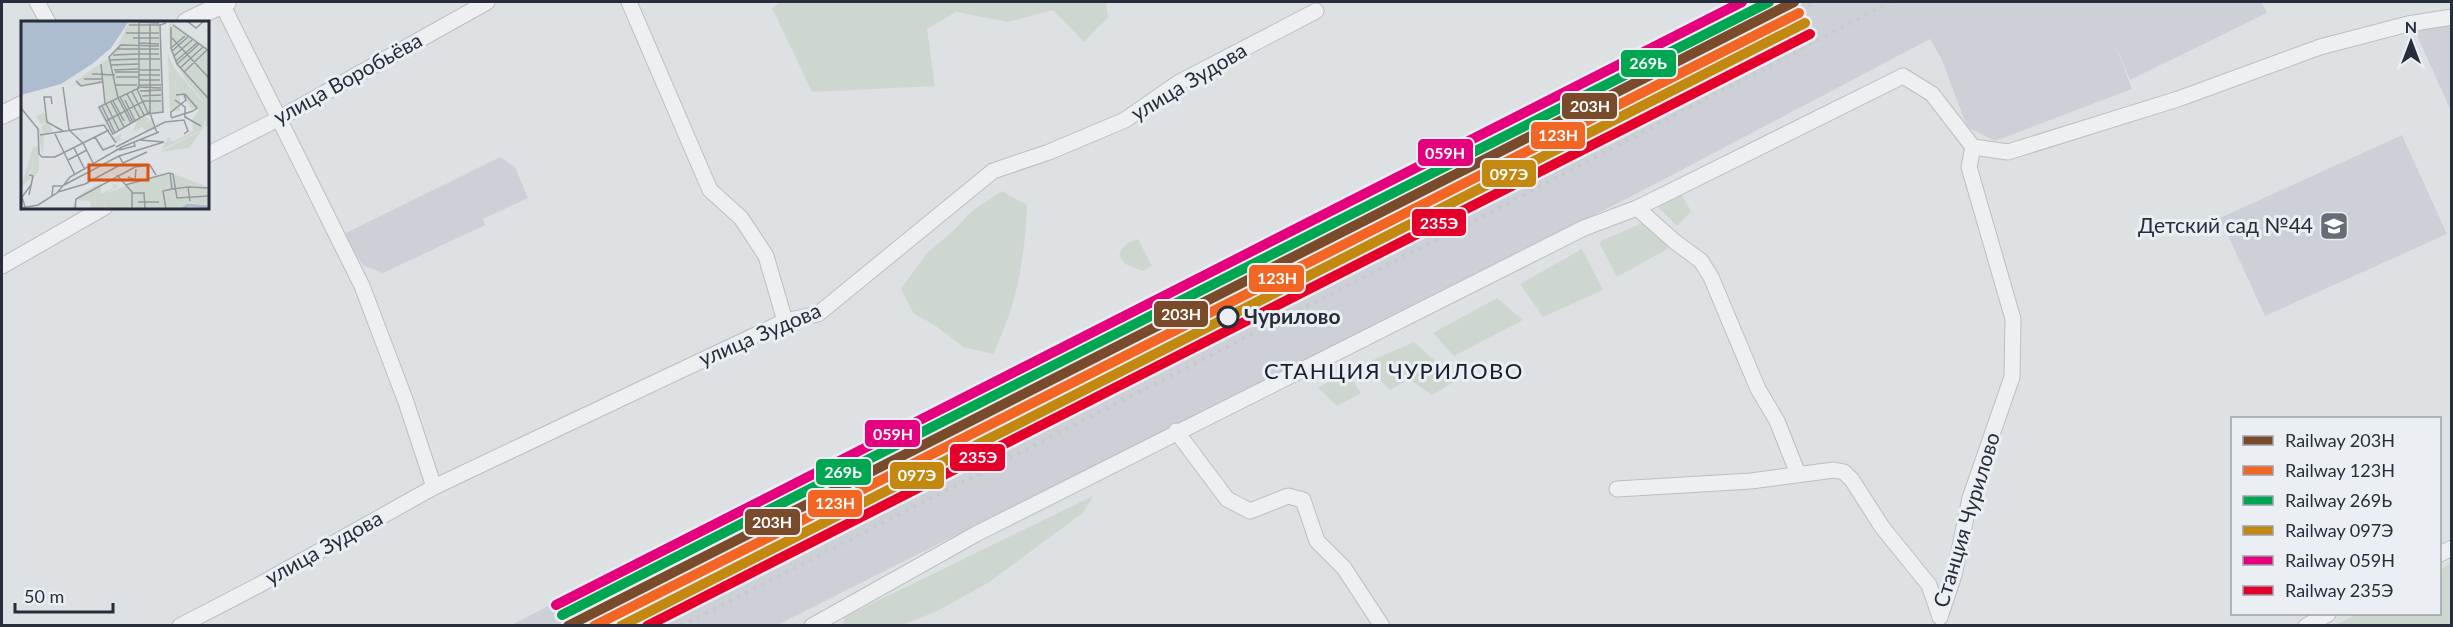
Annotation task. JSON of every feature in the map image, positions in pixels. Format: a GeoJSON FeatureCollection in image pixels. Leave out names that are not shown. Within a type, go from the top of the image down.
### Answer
{"type":"FeatureCollection","features":[{"type":"Feature","properties":{"kind":"street"},"geometry":{"type":"LineString","coordinates":[[37,2],[47,21]]}},
{"type":"Feature","properties":{"kind":"street","name":"улица Воробьёва"},"geometry":{"type":"LineString","coordinates":[[208,154],[280,118],[487,2]]}},
{"type":"Feature","properties":{"kind":"street"},"geometry":{"type":"LineString","coordinates":[[629,2],[710,190],[741,218],[766,256],[785,321]]}},
{"type":"Feature","properties":{"kind":"street"},"geometry":{"type":"LineString","coordinates":[[188,21],[217,4],[280,118],[362,286],[406,402],[434,487]]}},
{"type":"Feature","properties":{"kind":"street","name":"улица Зудова"},"geometry":{"type":"LineString","coordinates":[[180,626],[259,585],[434,487],[785,321],[818,314],[993,171],[1049,152],[1125,120],[1178,83],[1317,11]]}},
{"type":"Feature","properties":{"kind":"street"},"geometry":{"type":"LineString","coordinates":[[812,626],[976,534],[1176,432],[1584,228],[1637,208],[1903,76],[1932,94],[1973,147],[2008,152],[2178,99],[2320,47],[2408,24],[2451,17]]}},
{"type":"Feature","properties":{"kind":"street"},"geometry":{"type":"LineString","coordinates":[[2,115],[21,106]]}},
{"type":"Feature","properties":{"kind":"street","name":"Станция Чурилово"},"geometry":{"type":"LineString","coordinates":[[1617,489],[1704,485],[1834,470],[1844,472],[1852,480],[1882,527],[1929,585],[1940,617],[1954,575],[1970,498],[2012,377],[2013,319],[1969,166],[1973,147]]}},
{"type":"Feature","properties":{"kind":"street"},"geometry":{"type":"LineString","coordinates":[[2,266],[103,208]]}},
{"type":"Feature","properties":{"kind":"street"},"geometry":{"type":"LineString","coordinates":[[1637,208],[1674,242],[1701,261],[1711,277],[1758,389],[1777,421],[1798,474]]}},
{"type":"Feature","properties":{"kind":"street"},"geometry":{"type":"LineString","coordinates":[[1176,432],[1227,499],[1251,511],[1288,496],[1303,500],[1317,541],[1344,568],[1382,626]]}},
{"type":"Feature","properties":{"kind":"street"},"geometry":{"type":"LineString","coordinates":[[2306,626],[2326,615]]}},
{"type":"Feature","properties":{"kind":"shaded area"},"geometry":{"type":"Polygon","coordinates":[[[781,2],[1106,2],[1108,17],[1084,42],[1053,10],[1008,22],[956,12],[927,29],[935,86],[812,92],[772,8],[781,2]]]}},
{"type":"Feature","properties":{"kind":"shaded area"},"geometry":{"type":"Polygon","coordinates":[[[1734,2],[2261,2],[2267,13],[2130,80],[2114,42],[2132,89],[1995,141],[1967,127],[1942,60],[1930,39],[1638,193],[777,625],[509,626],[1734,2]]]}},
{"type":"Feature","properties":{"kind":"shaded area"},"geometry":{"type":"Polygon","coordinates":[[[2452,25],[2451,111],[2415,31],[2452,25]]]}},
{"type":"Feature","properties":{"kind":"shaded area","name":"Детский сад №44"},"geometry":{"type":"Polygon","coordinates":[[[2402,135],[2447,234],[2265,316],[2220,218],[2402,135]]]}},
{"type":"Feature","properties":{"kind":"shaded area"},"geometry":{"type":"Polygon","coordinates":[[[500,157],[515,167],[528,198],[483,219],[485,225],[383,273],[364,266],[342,235],[500,157]]]}},
{"type":"Feature","properties":{"kind":"shaded area"},"geometry":{"type":"Polygon","coordinates":[[[1679,190],[1691,211],[1677,226],[1658,207],[1679,190]]]}},
{"type":"Feature","properties":{"kind":"shaded area"},"geometry":{"type":"Polygon","coordinates":[[[1002,191],[1027,205],[1026,225],[1022,263],[1014,299],[993,354],[963,347],[936,326],[913,313],[901,289],[927,253],[972,211],[1002,191]]]}},
{"type":"Feature","properties":{"kind":"shaded area"},"geometry":{"type":"Polygon","coordinates":[[[1642,223],[1669,248],[1617,277],[1599,242],[1642,223]]]}},
{"type":"Feature","properties":{"kind":"shaded area"},"geometry":{"type":"Polygon","coordinates":[[[1138,239],[1152,266],[1143,271],[1125,264],[1119,256],[1126,244],[1138,239]]]}},
{"type":"Feature","properties":{"kind":"shaded area"},"geometry":{"type":"Polygon","coordinates":[[[1582,249],[1603,290],[1543,317],[1520,284],[1582,249]]]}},
{"type":"Feature","properties":{"kind":"shaded area"},"geometry":{"type":"Polygon","coordinates":[[[1497,298],[1523,320],[1454,356],[1433,333],[1497,298]]]}},
{"type":"Feature","properties":{"kind":"shaded area"},"geometry":{"type":"Polygon","coordinates":[[[1414,342],[1457,380],[1432,395],[1409,379],[1390,390],[1364,364],[1414,342]]]}},
{"type":"Feature","properties":{"kind":"shaded area"},"geometry":{"type":"Polygon","coordinates":[[[1347,371],[1361,393],[1337,406],[1318,388],[1347,371]]]}},
{"type":"Feature","properties":{"kind":"shaded area"},"geometry":{"type":"Polygon","coordinates":[[[1093,496],[1084,512],[988,583],[937,611],[903,625],[843,625],[844,617],[1093,496]]]}},
{"type":"Feature","properties":{"kind":"shaded area"},"geometry":{"type":"Polygon","coordinates":[[[2451,563],[2451,625],[2335,625],[2355,615],[2441,615],[2441,569],[2451,563]]]}},
{"type":"Feature","properties":{"kind":"railway"},"geometry":{"type":"LineString","coordinates":[[589,626],[1816,2]]}},
{"type":"Feature","properties":{"kind":"railway"},"geometry":{"type":"LineString","coordinates":[[681,626],[1489,213],[1890,2]]}},
{"type":"Feature","properties":{"kind":"rail line","name":"059Н"},"geometry":{"type":"LineString","coordinates":[[556,605],[1742,2]]}},
{"type":"Feature","properties":{"kind":"rail line","name":"269Ь"},"geometry":{"type":"LineString","coordinates":[[562,615],[1769,2]]}},
{"type":"Feature","properties":{"kind":"rail line","name":"203Н"},"geometry":{"type":"LineString","coordinates":[[568,626],[1794,2]]}},
{"type":"Feature","properties":{"kind":"rail line","name":"123Н"},"geometry":{"type":"LineString","coordinates":[[594,626],[1799,13]]}},
{"type":"Feature","properties":{"kind":"rail line","name":"097Э"},"geometry":{"type":"LineString","coordinates":[[621,626],[1805,23]]}},
{"type":"Feature","properties":{"kind":"rail line","name":"235Э"},"geometry":{"type":"LineString","coordinates":[[647,626],[1810,34]]}},
{"type":"Feature","properties":{"kind":"place","name":"Детский сад №44"},"geometry":{"type":"Point","coordinates":[2334,226]}},
{"type":"Feature","properties":{"kind":"place","name":"Чурилово"},"geometry":{"type":"Point","coordinates":[1228,317]}},
{"type":"Feature","properties":{"kind":"district","name":"СТАНЦИЯ ЧУРИЛОВО"},"geometry":{"type":"Point","coordinates":[1394,371]}}]}
